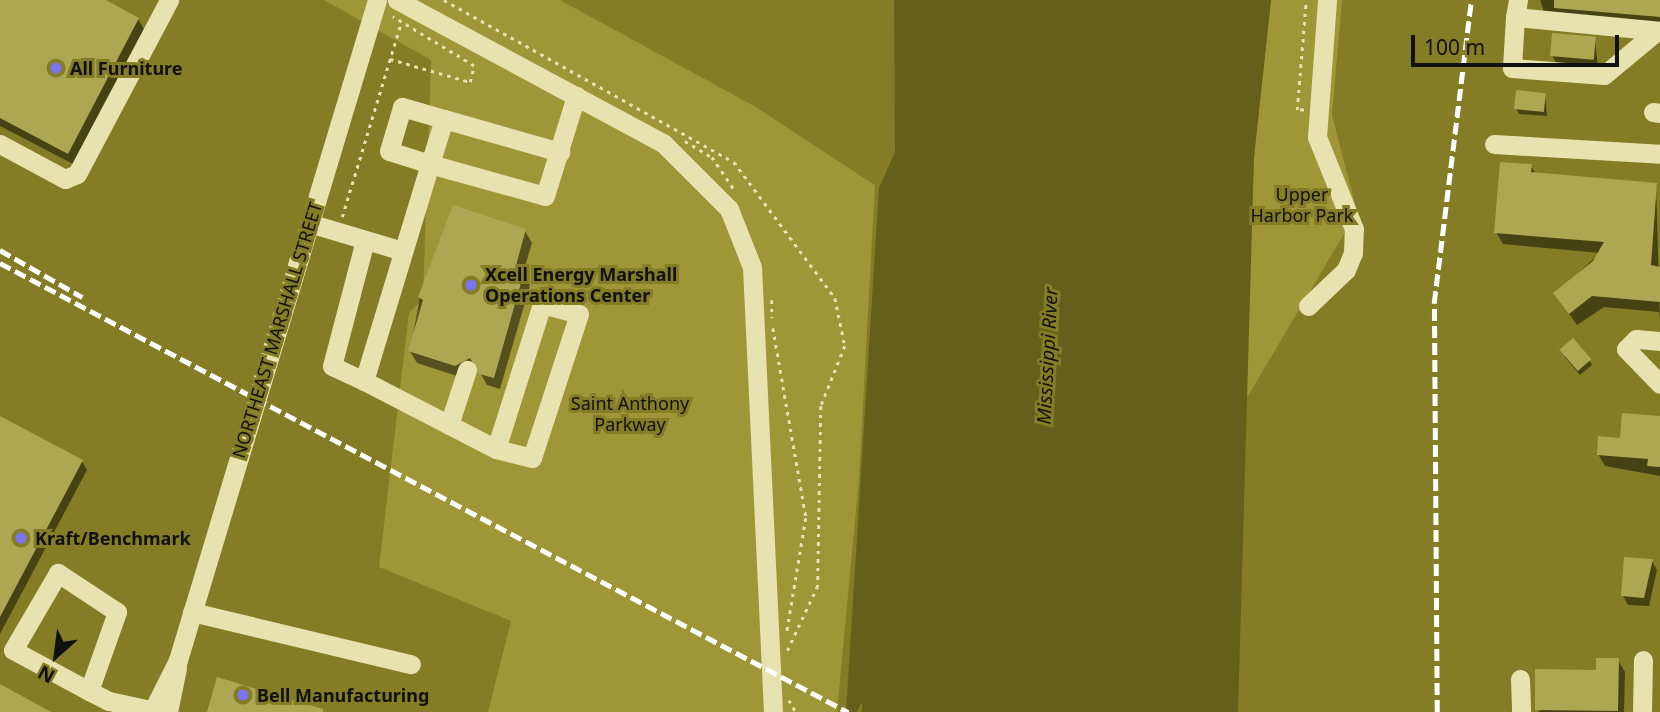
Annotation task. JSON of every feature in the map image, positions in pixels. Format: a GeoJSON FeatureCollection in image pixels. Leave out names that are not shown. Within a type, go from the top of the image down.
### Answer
{"type":"FeatureCollection","features":[{"type":"Feature","properties":{"kind":"street"},"geometry":{"type":"LineString","coordinates":[[0,144],[65,178],[77,174],[169,0]]}},
{"type":"Feature","properties":{"kind":"street","name":"NORTHEAST MARSHALL STREET"},"geometry":{"type":"LineString","coordinates":[[158,712],[178,660],[377,0]]}},
{"type":"Feature","properties":{"kind":"street"},"geometry":{"type":"LineString","coordinates":[[1308,306],[1340,277],[1353,253],[1354,229],[1317,137],[1327,0]]}},
{"type":"Feature","properties":{"kind":"street"},"geometry":{"type":"LineString","coordinates":[[394,8],[576,96],[663,143],[707,181],[729,209],[752,267],[773,712]]}},
{"type":"Feature","properties":{"kind":"street"},"geometry":{"type":"LineString","coordinates":[[1516,9],[1659,31],[1604,75],[1511,68],[1516,9]]}},
{"type":"Feature","properties":{"kind":"street"},"geometry":{"type":"LineString","coordinates":[[559,152],[402,107],[389,151],[545,196],[559,152],[576,96]]}},
{"type":"Feature","properties":{"kind":"street"},"geometry":{"type":"LineString","coordinates":[[364,382],[444,119]]}},
{"type":"Feature","properties":{"kind":"street"},"geometry":{"type":"LineString","coordinates":[[1494,144],[1660,154]]}},
{"type":"Feature","properties":{"kind":"street"},"geometry":{"type":"LineString","coordinates":[[309,223],[403,251]]}},
{"type":"Feature","properties":{"kind":"street"},"geometry":{"type":"LineString","coordinates":[[365,240],[332,366],[496,449],[520,460],[539,449],[579,314],[542,304],[496,449]]}},
{"type":"Feature","properties":{"kind":"street"},"geometry":{"type":"LineString","coordinates":[[1660,341],[1636,339],[1626,349],[1660,384]]}},
{"type":"Feature","properties":{"kind":"street"},"geometry":{"type":"LineString","coordinates":[[449,425],[467,370]]}},
{"type":"Feature","properties":{"kind":"street"},"geometry":{"type":"LineString","coordinates":[[89,691],[117,612],[58,573],[13,650],[89,691],[158,712]]}},
{"type":"Feature","properties":{"kind":"street"},"geometry":{"type":"LineString","coordinates":[[192,612],[411,664]]}},
{"type":"Feature","properties":{"kind":"street"},"geometry":{"type":"LineString","coordinates":[[1642,712],[1643,660]]}},
{"type":"Feature","properties":{"kind":"street"},"geometry":{"type":"LineString","coordinates":[[1521,679],[1521,712]]}},
{"type":"Feature","properties":{"kind":"path"},"geometry":{"type":"LineString","coordinates":[[444,0],[734,162],[835,298],[845,346],[821,406],[818,586],[783,657],[806,519],[771,296]]}},
{"type":"Feature","properties":{"kind":"path"},"geometry":{"type":"LineString","coordinates":[[1297,110],[1306,0]]}},
{"type":"Feature","properties":{"kind":"path"},"geometry":{"type":"LineString","coordinates":[[338,232],[400,26],[394,8]]}},
{"type":"Feature","properties":{"kind":"path"},"geometry":{"type":"LineString","coordinates":[[390,59],[470,82],[474,66],[400,26]]}},
{"type":"Feature","properties":{"kind":"path"},"geometry":{"type":"LineString","coordinates":[[544,66],[705,151],[738,198]]}},
{"type":"Feature","properties":{"kind":"path"},"geometry":{"type":"LineString","coordinates":[[786,696],[796,712]]}},
{"type":"Feature","properties":{"kind":"green space","name":"Saint Anthony Parkway"},"geometry":{"type":"Polygon","coordinates":[[[324,0],[560,0],[754,106],[875,185],[859,478],[837,712],[488,712],[511,621],[379,567],[409,313],[423,299],[431,60],[324,0]]]}},
{"type":"Feature","properties":{"kind":"green space","name":"Upper Harbor Park"},"geometry":{"type":"Polygon","coordinates":[[[1271,0],[1342,0],[1332,115],[1357,212],[1245,401],[1254,157],[1271,0]]]}},
{"type":"Feature","properties":{"kind":"water","name":"Mississippi River"},"geometry":{"type":"Polygon","coordinates":[[[894,0],[1271,0],[1254,157],[1238,712],[862,712],[862,702],[857,712],[846,712],[879,188],[895,152],[894,0]]]}},
{"type":"Feature","properties":{"kind":"building","name":"All Furniture"},"geometry":{"type":"Polygon","coordinates":[[[0,0],[106,0],[139,18],[68,154],[0,118],[0,0]]]}},
{"type":"Feature","properties":{"kind":"building"},"geometry":{"type":"Polygon","coordinates":[[[1554,0],[1660,0],[1660,17],[1554,8],[1554,0]]]}},
{"type":"Feature","properties":{"kind":"building"},"geometry":{"type":"Polygon","coordinates":[[[1552,33],[1596,37],[1594,60],[1550,56],[1552,33]]]}},
{"type":"Feature","properties":{"kind":"building"},"geometry":{"type":"Polygon","coordinates":[[[1516,90],[1546,93],[1544,112],[1514,109],[1516,90]]]}},
{"type":"Feature","properties":{"kind":"building"},"geometry":{"type":"Polygon","coordinates":[[[1500,162],[1532,164],[1531,172],[1657,183],[1651,265],[1660,267],[1660,302],[1592,296],[1569,314],[1553,293],[1593,261],[1604,242],[1494,233],[1500,162]]]}},
{"type":"Feature","properties":{"kind":"building","name":"Xcell Energy Marshall Operations Center"},"geometry":{"type":"Polygon","coordinates":[[[453,205],[526,229],[515,269],[524,272],[494,378],[479,374],[470,358],[455,366],[408,351],[423,300],[418,297],[453,205]]]}},
{"type":"Feature","properties":{"kind":"building"},"geometry":{"type":"Polygon","coordinates":[[[1573,338],[1591,359],[1578,371],[1559,350],[1573,338]]]}},
{"type":"Feature","properties":{"kind":"building"},"geometry":{"type":"Polygon","coordinates":[[[1622,413],[1660,416],[1660,467],[1647,466],[1648,459],[1597,455],[1598,436],[1620,438],[1622,413]]]}},
{"type":"Feature","properties":{"kind":"building","name":"Kraft/Benchmark"},"geometry":{"type":"Polygon","coordinates":[[[0,416],[83,460],[0,617],[0,416]]]}},
{"type":"Feature","properties":{"kind":"building"},"geometry":{"type":"Polygon","coordinates":[[[1624,557],[1653,559],[1644,598],[1621,596],[1624,557]]]}},
{"type":"Feature","properties":{"kind":"building"},"geometry":{"type":"Polygon","coordinates":[[[1596,658],[1619,658],[1618,711],[1535,710],[1535,669],[1596,670],[1596,658]]]}},
{"type":"Feature","properties":{"kind":"building","name":"Bell Manufacturing"},"geometry":{"type":"Polygon","coordinates":[[[217,677],[323,709],[323,712],[207,712],[217,677]]]}},
{"type":"Feature","properties":{"kind":"building"},"geometry":{"type":"Polygon","coordinates":[[[0,684],[51,712],[0,712],[0,684]]]}},
{"type":"Feature","properties":{"kind":"railway"},"geometry":{"type":"LineString","coordinates":[[1437,712],[1434,303],[1471,0]]}},
{"type":"Feature","properties":{"kind":"railway"},"geometry":{"type":"LineString","coordinates":[[0,250],[82,297]]}},
{"type":"Feature","properties":{"kind":"railway"},"geometry":{"type":"LineString","coordinates":[[0,263],[848,712]]}},
{"type":"Feature","properties":{"kind":"place","name":"All Furniture"},"geometry":{"type":"Point","coordinates":[56,68]}},
{"type":"Feature","properties":{"kind":"place","name":"Xcell Energy Marshall Operations Center"},"geometry":{"type":"Point","coordinates":[471,285]}},
{"type":"Feature","properties":{"kind":"place","name":"Kraft/Benchmark"},"geometry":{"type":"Point","coordinates":[21,538]}},
{"type":"Feature","properties":{"kind":"place","name":"Bell Manufacturing"},"geometry":{"type":"Point","coordinates":[243,695]}}]}
